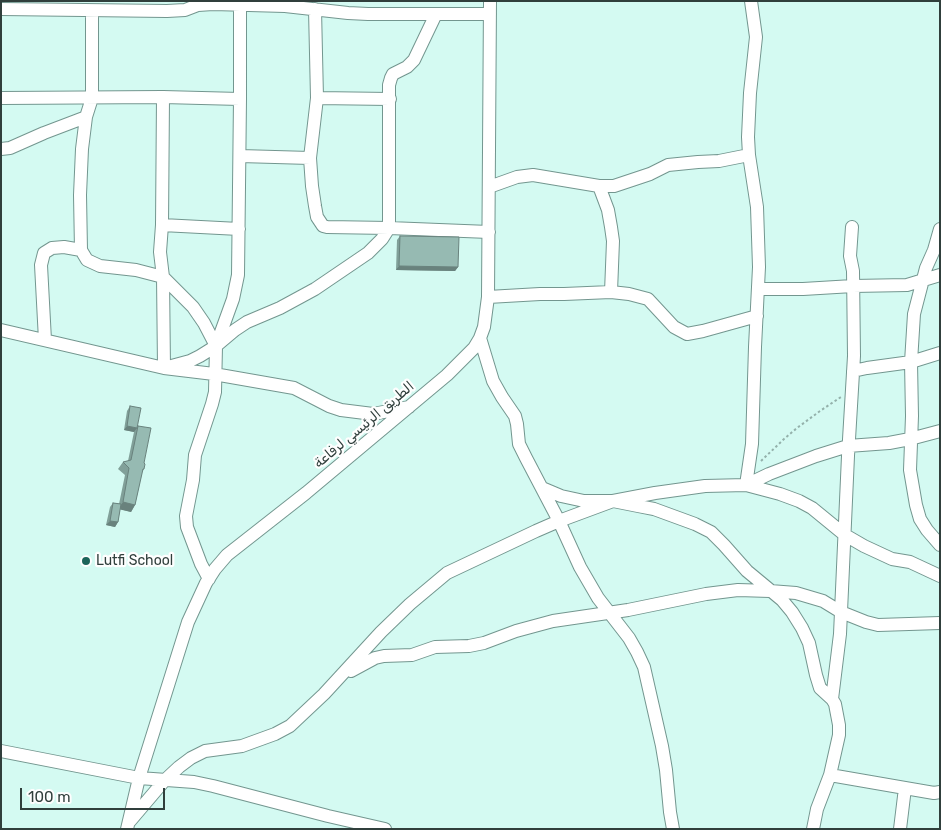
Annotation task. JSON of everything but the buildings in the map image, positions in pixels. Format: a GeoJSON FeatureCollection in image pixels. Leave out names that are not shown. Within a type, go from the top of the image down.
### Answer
{"type":"FeatureCollection","features":[{"type":"Feature","properties":{"kind":"street"},"geometry":{"type":"LineString","coordinates":[[747,479],[752,444],[754,347],[758,289],[757,207],[748,137],[750,93],[756,38],[751,1]]}},
{"type":"Feature","properties":{"kind":"street"},"geometry":{"type":"LineString","coordinates":[[1,9],[167,11],[185,10],[198,5],[240,5],[278,6],[348,13],[436,14],[490,8]]}},
{"type":"Feature","properties":{"kind":"street"},"geometry":{"type":"LineString","coordinates":[[209,579],[201,564],[187,527],[186,516],[193,480],[195,455],[212,404],[216,346],[233,300],[238,275],[240,5]]}},
{"type":"Feature","properties":{"kind":"street","name":"الطريق الرئيسي لرفاعة"},"geometry":{"type":"LineString","coordinates":[[127,826],[139,778],[188,622],[209,579],[227,555],[306,494],[409,407],[464,358],[474,348],[480,338],[484,327],[488,297],[490,8]]}},
{"type":"Feature","properties":{"kind":"street"},"geometry":{"type":"LineString","coordinates":[[315,9],[317,98],[310,158],[314,206],[322,226],[489,232]]}},
{"type":"Feature","properties":{"kind":"street"},"geometry":{"type":"LineString","coordinates":[[92,11],[92,98],[86,117],[82,149],[80,195],[81,250],[87,260],[100,266],[136,270],[163,277],[193,307],[216,346]]}},
{"type":"Feature","properties":{"kind":"street"},"geometry":{"type":"LineString","coordinates":[[164,368],[190,361],[216,346],[247,322],[280,308],[315,289],[368,252],[382,239],[389,228],[390,78],[414,60],[436,14]]}},
{"type":"Feature","properties":{"kind":"street"},"geometry":{"type":"LineString","coordinates":[[1,98],[163,97],[240,99]]}},
{"type":"Feature","properties":{"kind":"street"},"geometry":{"type":"LineString","coordinates":[[163,97],[160,261],[163,277],[164,368]]}},
{"type":"Feature","properties":{"kind":"street"},"geometry":{"type":"LineString","coordinates":[[317,98],[390,99]]}},
{"type":"Feature","properties":{"kind":"street"},"geometry":{"type":"LineString","coordinates":[[1,149],[10,148],[86,117]]}},
{"type":"Feature","properties":{"kind":"street"},"geometry":{"type":"LineString","coordinates":[[240,156],[310,158]]}},
{"type":"Feature","properties":{"kind":"street"},"geometry":{"type":"LineString","coordinates":[[489,187],[517,177],[533,175],[599,186],[614,186],[668,166],[698,162],[719,162],[749,156]]}},
{"type":"Feature","properties":{"kind":"street"},"geometry":{"type":"LineString","coordinates":[[599,186],[608,210],[613,241],[611,292]]}},
{"type":"Feature","properties":{"kind":"street"},"geometry":{"type":"LineString","coordinates":[[162,225],[239,229]]}},
{"type":"Feature","properties":{"kind":"street"},"geometry":{"type":"LineString","coordinates":[[832,699],[840,634],[854,356],[853,271],[850,256],[852,227]]}},
{"type":"Feature","properties":{"kind":"street"},"geometry":{"type":"LineString","coordinates":[[940,229],[922,281],[914,314],[910,380],[912,416],[910,470],[916,505],[920,519],[940,545]]}},
{"type":"Feature","properties":{"kind":"street"},"geometry":{"type":"LineString","coordinates":[[44,340],[40,265],[44,253],[52,248],[64,247],[81,250]]}},
{"type":"Feature","properties":{"kind":"street"},"geometry":{"type":"LineString","coordinates":[[758,289],[803,290],[853,286],[907,285],[940,275]]}},
{"type":"Feature","properties":{"kind":"street"},"geometry":{"type":"LineString","coordinates":[[488,297],[611,292],[629,294],[648,299],[674,326],[687,334],[757,316]]}},
{"type":"Feature","properties":{"kind":"street"},"geometry":{"type":"LineString","coordinates":[[1,330],[164,368],[214,374],[294,388],[341,410],[373,414],[409,407]]}},
{"type":"Feature","properties":{"kind":"street"},"geometry":{"type":"LineString","coordinates":[[480,338],[493,381],[517,424],[519,444],[559,521],[580,567],[598,598],[629,638],[644,667],[662,746],[673,829]]}},
{"type":"Feature","properties":{"kind":"street"},"geometry":{"type":"LineString","coordinates":[[853,371],[911,362],[940,353]]}},
{"type":"Feature","properties":{"kind":"street"},"geometry":{"type":"LineString","coordinates":[[127,826],[164,780],[192,758],[205,751],[242,746],[276,734],[290,726],[319,700],[381,632],[410,604],[447,573],[485,554],[559,521],[612,501],[747,479],[769,474],[848,446],[889,443],[940,431]]}},
{"type":"Feature","properties":{"kind":"street"},"geometry":{"type":"LineString","coordinates":[[747,479],[799,501],[864,546],[892,559],[910,562],[940,576]]}},
{"type":"Feature","properties":{"kind":"street"},"geometry":{"type":"LineString","coordinates":[[542,488],[562,496],[584,501],[612,501],[654,509],[695,524],[711,532],[747,571],[782,600],[802,628],[820,688],[832,699],[838,712],[839,735],[830,775],[810,827]]}},
{"type":"Feature","properties":{"kind":"street"},"geometry":{"type":"LineString","coordinates":[[340,676],[375,658],[384,656],[412,655],[435,647],[469,646],[553,621],[610,613],[706,594],[738,590],[770,590],[810,596],[823,601],[841,612],[878,625],[940,623]]}},
{"type":"Feature","properties":{"kind":"street"},"geometry":{"type":"LineString","coordinates":[[1,751],[139,778],[194,782],[385,829]]}},
{"type":"Feature","properties":{"kind":"street"},"geometry":{"type":"LineString","coordinates":[[830,775],[934,793],[940,792]]}},
{"type":"Feature","properties":{"kind":"street"},"geometry":{"type":"LineString","coordinates":[[900,829],[905,788]]}},
{"type":"Feature","properties":{"kind":"path"},"geometry":{"type":"LineString","coordinates":[[747,479],[798,428],[820,410],[852,391]]}},
{"type":"Feature","properties":{"kind":"place","name":"Lutfi School"},"geometry":{"type":"Point","coordinates":[86,561]}}]}
